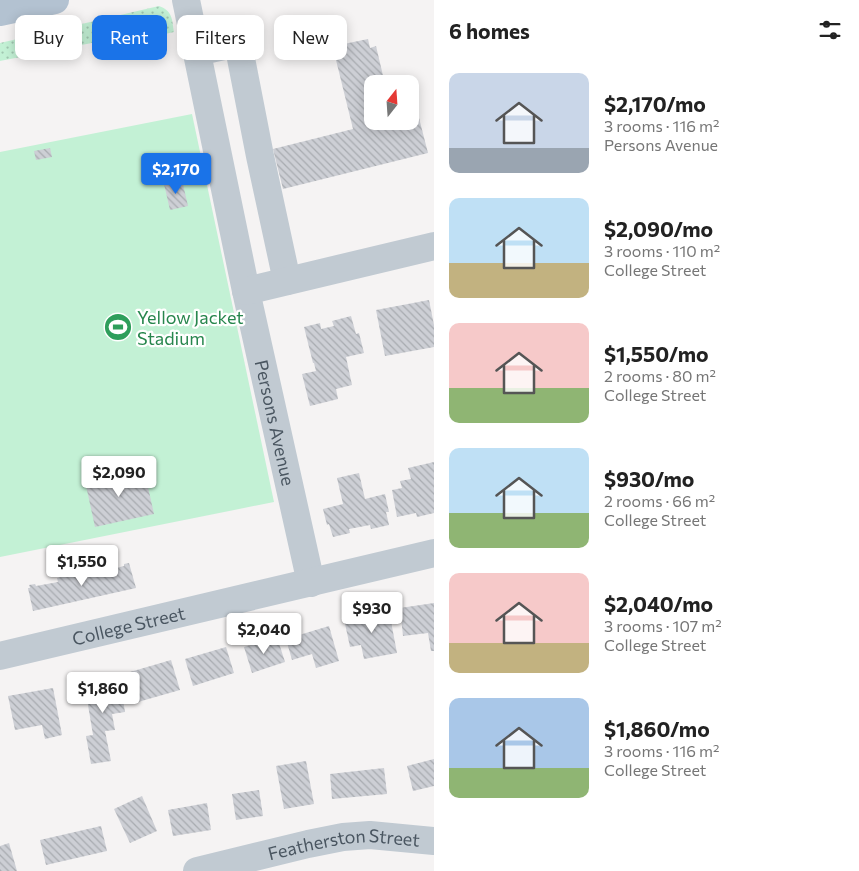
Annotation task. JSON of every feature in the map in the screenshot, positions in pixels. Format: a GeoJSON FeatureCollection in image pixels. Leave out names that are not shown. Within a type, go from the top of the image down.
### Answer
{"type":"FeatureCollection","features":[{"type":"Feature","properties":{"kind":"main road"},"geometry":{"type":"LineString","coordinates":[[0,12],[44,1]]}},
{"type":"Feature","properties":{"kind":"street","name":"Persons Avenue"},"geometry":{"type":"LineString","coordinates":[[186,0],[189,15]]}},
{"type":"Feature","properties":{"kind":"street","name":"Persons Avenue"},"geometry":{"type":"LineString","coordinates":[[198,60],[246,291],[311,583]]}},
{"type":"Feature","properties":{"kind":"street"},"geometry":{"type":"LineString","coordinates":[[241,60],[287,282]]}},
{"type":"Feature","properties":{"kind":"street"},"geometry":{"type":"LineString","coordinates":[[219,164],[260,156]]}},
{"type":"Feature","properties":{"kind":"street"},"geometry":{"type":"LineString","coordinates":[[246,291],[434,246]]}},
{"type":"Feature","properties":{"kind":"street","name":"College Street"},"geometry":{"type":"LineString","coordinates":[[0,656],[434,553]]}},
{"type":"Feature","properties":{"kind":"street","name":"Featherston Street"},"geometry":{"type":"LineString","coordinates":[[197,871],[343,837],[370,836],[434,841]]}},
{"type":"Feature","properties":{"kind":"green space"},"geometry":{"type":"Polygon","coordinates":[[[159,6],[169,13],[174,32],[167,34],[167,15],[120,15],[159,6]]]}},
{"type":"Feature","properties":{"kind":"green space"},"geometry":{"type":"Polygon","coordinates":[[[92,22],[92,43],[82,45],[82,24],[92,22]]]}},
{"type":"Feature","properties":{"kind":"green space"},"geometry":{"type":"Polygon","coordinates":[[[15,40],[15,58],[0,61],[0,43],[15,40]]]}},
{"type":"Feature","properties":{"kind":"green space","name":"Yellow Jacket Stadium"},"geometry":{"type":"Polygon","coordinates":[[[192,114],[274,502],[0,557],[0,152],[192,114]]]}},
{"type":"Feature","properties":{"kind":"building"},"geometry":{"type":"Polygon","coordinates":[[[368,39],[370,48],[376,46],[383,75],[364,75],[364,130],[419,130],[419,118],[428,153],[283,189],[273,149],[353,129],[336,60],[347,60],[347,43],[368,39]]]}},
{"type":"Feature","properties":{"kind":"building"},"geometry":{"type":"Polygon","coordinates":[[[50,148],[52,157],[36,160],[34,151],[50,148]]]}},
{"type":"Feature","properties":{"kind":"building"},"geometry":{"type":"Polygon","coordinates":[[[174,159],[177,177],[146,183],[142,165],[174,159]]]}},
{"type":"Feature","properties":{"kind":"building"},"geometry":{"type":"Polygon","coordinates":[[[182,180],[188,206],[170,210],[164,184],[182,180]]]}},
{"type":"Feature","properties":{"kind":"building"},"geometry":{"type":"Polygon","coordinates":[[[429,300],[434,325],[434,347],[385,356],[376,310],[429,300]]]}},
{"type":"Feature","properties":{"kind":"building"},"geometry":{"type":"Polygon","coordinates":[[[351,316],[356,334],[359,333],[364,353],[346,357],[352,385],[336,389],[338,399],[310,406],[302,374],[316,371],[304,327],[320,323],[321,329],[334,326],[332,321],[351,316]]]}},
{"type":"Feature","properties":{"kind":"building"},"geometry":{"type":"Polygon","coordinates":[[[434,462],[434,513],[417,517],[416,513],[397,517],[392,490],[402,488],[400,481],[411,479],[408,468],[434,462]]]}},
{"type":"Feature","properties":{"kind":"building"},"geometry":{"type":"Polygon","coordinates":[[[144,469],[154,514],[95,527],[85,481],[144,469]]]}},
{"type":"Feature","properties":{"kind":"building"},"geometry":{"type":"Polygon","coordinates":[[[359,473],[365,499],[385,494],[389,512],[386,512],[389,525],[371,529],[370,525],[349,529],[350,533],[333,537],[329,524],[327,525],[323,509],[343,504],[337,478],[359,473]]]}},
{"type":"Feature","properties":{"kind":"building"},"geometry":{"type":"Polygon","coordinates":[[[129,563],[136,588],[33,611],[29,585],[35,584],[36,586],[58,582],[57,578],[99,568],[100,572],[129,563]]]}},
{"type":"Feature","properties":{"kind":"building"},"geometry":{"type":"Polygon","coordinates":[[[434,603],[434,651],[431,651],[428,633],[403,636],[400,608],[434,603]]]}},
{"type":"Feature","properties":{"kind":"building"},"geometry":{"type":"Polygon","coordinates":[[[389,611],[397,653],[364,659],[361,645],[350,647],[344,619],[389,611]]]}},
{"type":"Feature","properties":{"kind":"building"},"geometry":{"type":"Polygon","coordinates":[[[329,626],[339,661],[316,668],[312,654],[292,660],[286,639],[329,626]]]}},
{"type":"Feature","properties":{"kind":"building"},"geometry":{"type":"Polygon","coordinates":[[[277,637],[285,662],[252,673],[244,647],[277,637]]]}},
{"type":"Feature","properties":{"kind":"building"},"geometry":{"type":"Polygon","coordinates":[[[226,647],[234,673],[193,686],[185,659],[226,647]]]}},
{"type":"Feature","properties":{"kind":"building"},"geometry":{"type":"Polygon","coordinates":[[[171,660],[180,690],[138,702],[130,672],[171,660]]]}},
{"type":"Feature","properties":{"kind":"building"},"geometry":{"type":"Polygon","coordinates":[[[119,675],[125,712],[112,714],[115,730],[105,731],[111,761],[91,764],[86,736],[93,735],[84,681],[119,675]]]}},
{"type":"Feature","properties":{"kind":"building"},"geometry":{"type":"Polygon","coordinates":[[[53,688],[62,735],[45,739],[42,725],[15,730],[8,696],[53,688]]]}},
{"type":"Feature","properties":{"kind":"building"},"geometry":{"type":"Polygon","coordinates":[[[434,759],[434,786],[413,791],[407,766],[434,759]]]}},
{"type":"Feature","properties":{"kind":"building"},"geometry":{"type":"Polygon","coordinates":[[[306,761],[314,804],[284,809],[276,766],[306,761]]]}},
{"type":"Feature","properties":{"kind":"building"},"geometry":{"type":"Polygon","coordinates":[[[384,768],[387,794],[332,799],[330,774],[384,768]]]}},
{"type":"Feature","properties":{"kind":"building"},"geometry":{"type":"Polygon","coordinates":[[[259,790],[263,816],[236,820],[232,794],[259,790]]]}},
{"type":"Feature","properties":{"kind":"building"},"geometry":{"type":"Polygon","coordinates":[[[142,796],[157,831],[130,843],[114,809],[142,796]]]}},
{"type":"Feature","properties":{"kind":"building"},"geometry":{"type":"Polygon","coordinates":[[[207,803],[211,830],[173,836],[168,810],[207,803]]]}},
{"type":"Feature","properties":{"kind":"building"},"geometry":{"type":"Polygon","coordinates":[[[101,826],[107,851],[46,865],[40,840],[101,826]]]}},
{"type":"Feature","properties":{"kind":"building"},"geometry":{"type":"Polygon","coordinates":[[[9,843],[17,871],[0,871],[0,846],[9,843]]]}},
{"type":"Feature","properties":{"kind":"place","name":"Yellow Jacket Stadium"},"geometry":{"type":"Point","coordinates":[118,327]}}]}
